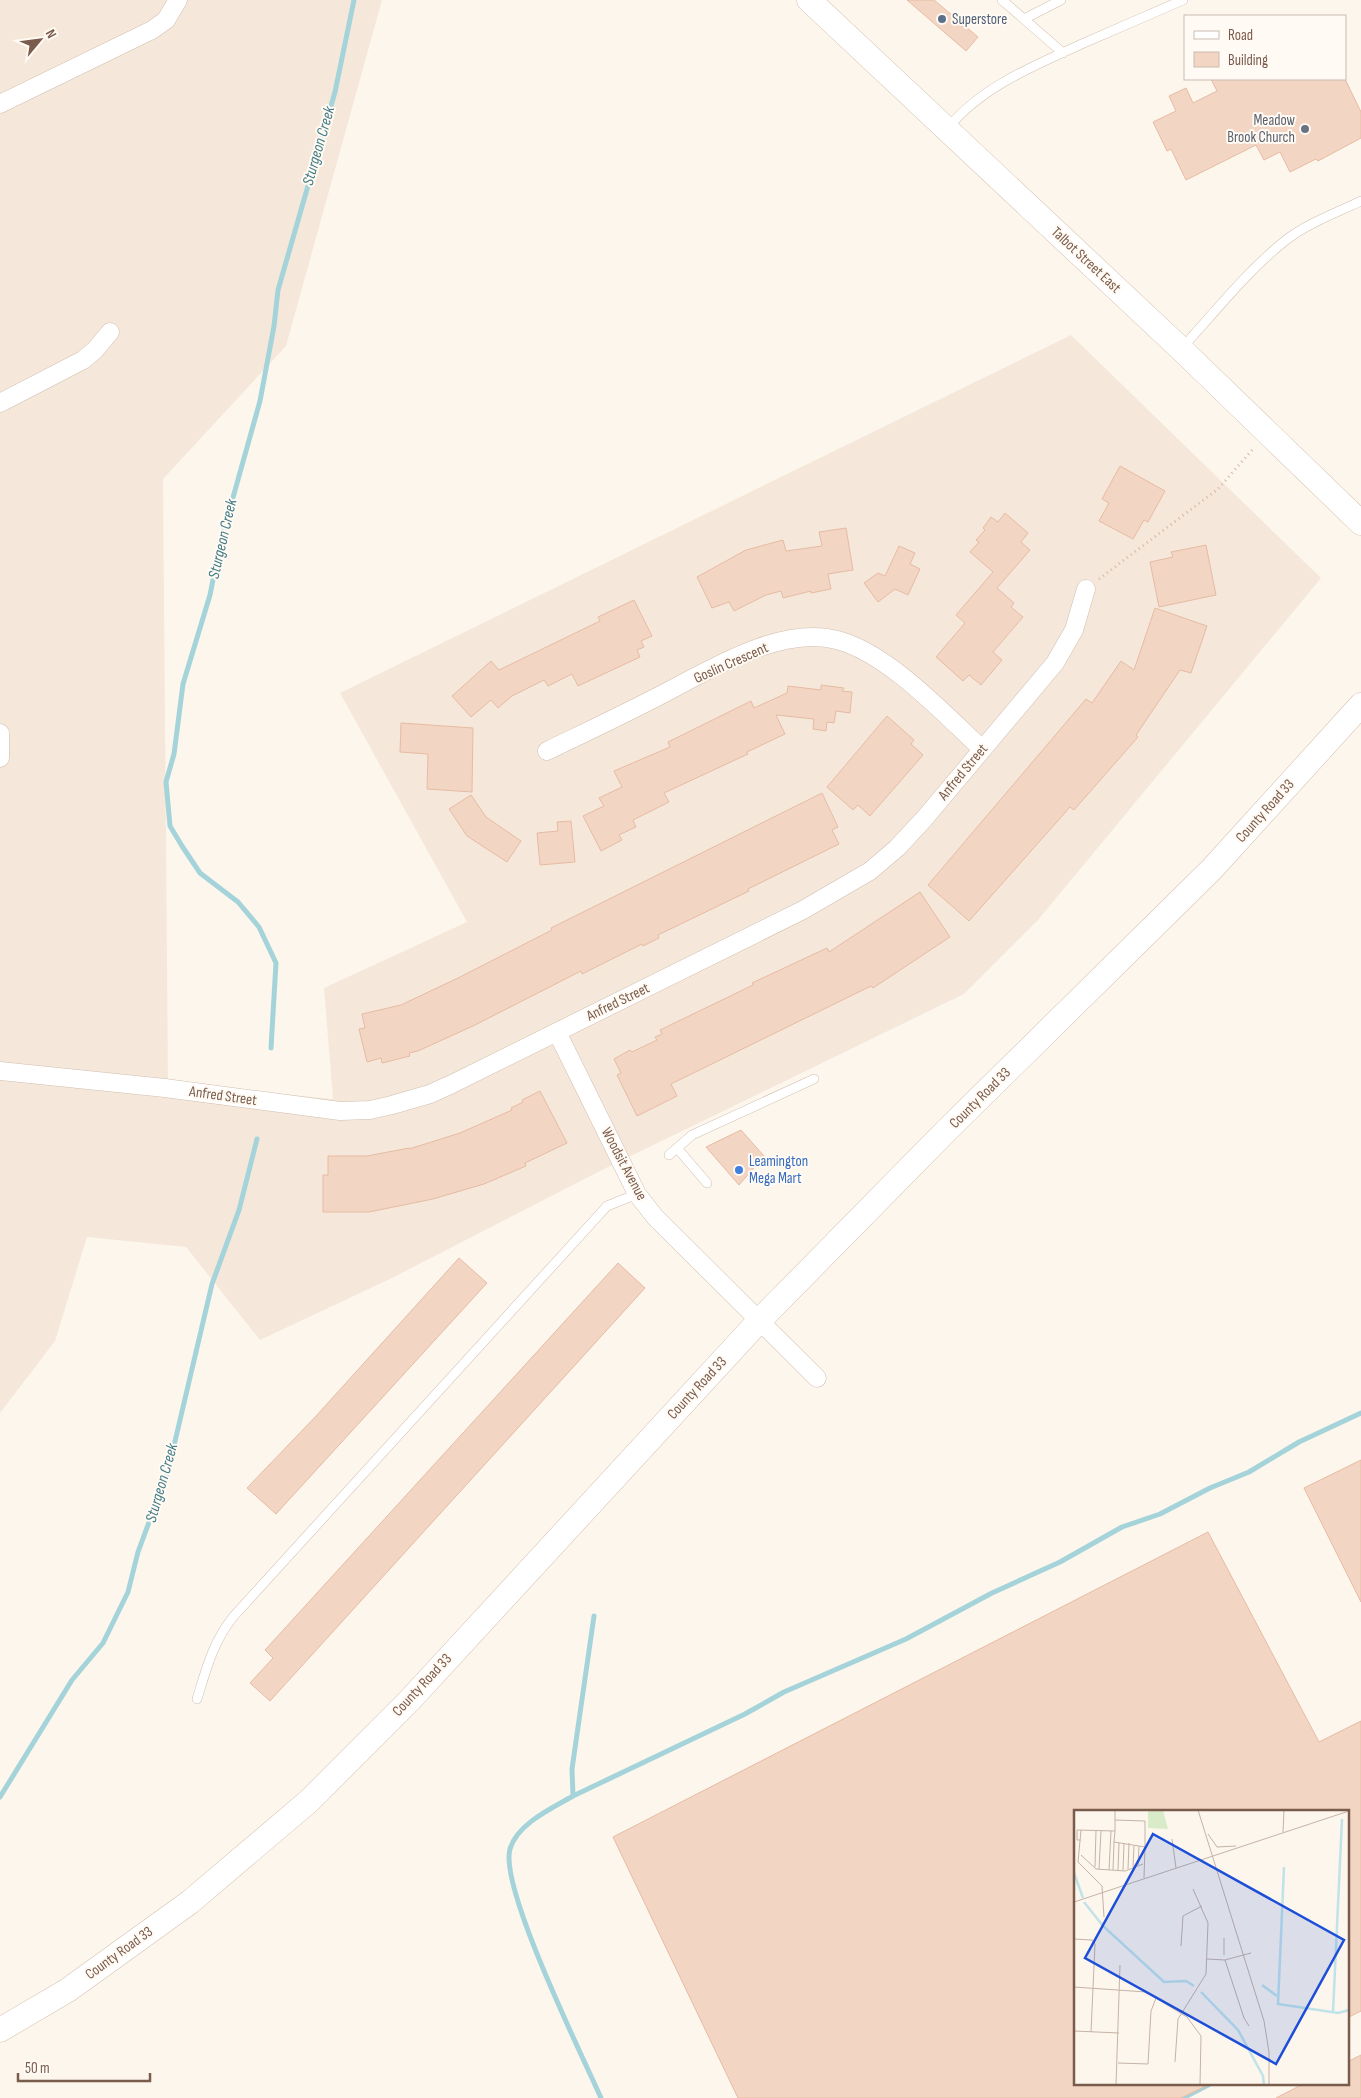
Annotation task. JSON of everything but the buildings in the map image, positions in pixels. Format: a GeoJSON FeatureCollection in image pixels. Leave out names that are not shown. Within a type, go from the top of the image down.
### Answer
{"type":"FeatureCollection","features":[{"type":"Feature","properties":{"kind":"main road","name":"Talbot Street East"},"geometry":{"type":"LineString","coordinates":[[809,0],[1181,348],[1361,523]]}},
{"type":"Feature","properties":{"kind":"main road","name":"County Road 33"},"geometry":{"type":"LineString","coordinates":[[0,2030],[68,1990],[190,1902],[309,1802],[409,1701],[759,1320],[947,1130],[1212,869],[1361,705]]}},
{"type":"Feature","properties":{"kind":"street"},"geometry":{"type":"LineString","coordinates":[[0,104],[152,30],[166,20],[178,0]]}},
{"type":"Feature","properties":{"kind":"street"},"geometry":{"type":"LineString","coordinates":[[0,403],[84,360],[110,332]]}},
{"type":"Feature","properties":{"kind":"street","name":"Anfred Street"},"geometry":{"type":"LineString","coordinates":[[0,1071],[165,1088],[340,1111],[370,1110],[430,1094],[646,990],[852,883],[884,860],[912,833],[1055,663],[1074,630],[1086,589]]}},
{"type":"Feature","properties":{"kind":"street","name":"Goslin Crescent"},"geometry":{"type":"LineString","coordinates":[[547,750],[738,657],[776,643],[809,637],[837,640],[874,656],[917,689],[982,749]]}},
{"type":"Feature","properties":{"kind":"street"},"geometry":{"type":"LineString","coordinates":[[0,733],[0,758]]}},
{"type":"Feature","properties":{"kind":"street","name":"Woodsit Avenue"},"geometry":{"type":"LineString","coordinates":[[557,1032],[638,1194],[655,1217],[817,1378]]}},
{"type":"Feature","properties":{"kind":"lane"},"geometry":{"type":"LineString","coordinates":[[1002,0],[1064,52]]}},
{"type":"Feature","properties":{"kind":"lane"},"geometry":{"type":"LineString","coordinates":[[1024,19],[1061,0]]}},
{"type":"Feature","properties":{"kind":"lane"},"geometry":{"type":"LineString","coordinates":[[946,129],[960,112],[981,95],[1064,52],[1183,0]]}},
{"type":"Feature","properties":{"kind":"lane"},"geometry":{"type":"LineString","coordinates":[[1181,348],[1270,254],[1288,239],[1306,227],[1361,201]]}},
{"type":"Feature","properties":{"kind":"lane"},"geometry":{"type":"LineString","coordinates":[[669,1155],[692,1135],[814,1079]]}},
{"type":"Feature","properties":{"kind":"lane"},"geometry":{"type":"LineString","coordinates":[[677,1148],[707,1183]]}},
{"type":"Feature","properties":{"kind":"lane"},"geometry":{"type":"LineString","coordinates":[[197,1699],[213,1648],[221,1632],[233,1617],[607,1206],[638,1194]]}},
{"type":"Feature","properties":{"kind":"path"},"geometry":{"type":"LineString","coordinates":[[1086,589],[1218,489],[1268,433]]}},
{"type":"Feature","properties":{"kind":"shaded area"},"geometry":{"type":"Polygon","coordinates":[[[0,0],[382,0],[286,346],[163,479],[168,1083],[333,1099],[324,988],[467,922],[340,693],[1071,335],[1321,578],[1038,920],[964,994],[606,1168],[392,1278],[260,1340],[186,1247],[87,1237],[55,1341],[0,1413],[0,0]]]}},
{"type":"Feature","properties":{"kind":"waterway","name":"Sturgeon Creek"},"geometry":{"type":"LineString","coordinates":[[271,1048],[276,963],[259,927],[238,902],[200,873],[182,846],[170,826],[166,782],[174,754],[183,684],[210,595],[220,544],[260,401],[274,326],[278,290],[335,92],[354,0]]}},
{"type":"Feature","properties":{"kind":"waterway","name":"Sturgeon Creek"},"geometry":{"type":"LineString","coordinates":[[0,1797],[72,1680],[103,1643],[128,1592],[138,1552],[168,1471],[212,1284],[239,1210],[257,1139]]}},
{"type":"Feature","properties":{"kind":"waterway"},"geometry":{"type":"LineString","coordinates":[[601,2098],[544,1972],[517,1898],[510,1869],[510,1849],[514,1840],[527,1824],[573,1796],[745,1714],[784,1692],[906,1639],[992,1593],[1060,1562],[1122,1527],[1160,1514],[1210,1488],[1249,1472],[1299,1442],[1361,1413]]}},
{"type":"Feature","properties":{"kind":"waterway"},"geometry":{"type":"LineString","coordinates":[[573,1796],[572,1769],[594,1616]]}},
{"type":"Feature","properties":{"kind":"waterway"},"geometry":{"type":"LineString","coordinates":[[1183,2098],[1206,2086]]}},
{"type":"Feature","properties":{"kind":"place","name":"Superstore"},"geometry":{"type":"Point","coordinates":[942,19]}},
{"type":"Feature","properties":{"kind":"place","name":"Meadow Brook Church"},"geometry":{"type":"Point","coordinates":[1305,129]}},
{"type":"Feature","properties":{"kind":"place","name":"Leamington Mega Mart"},"geometry":{"type":"Point","coordinates":[739,1170]}}]}
